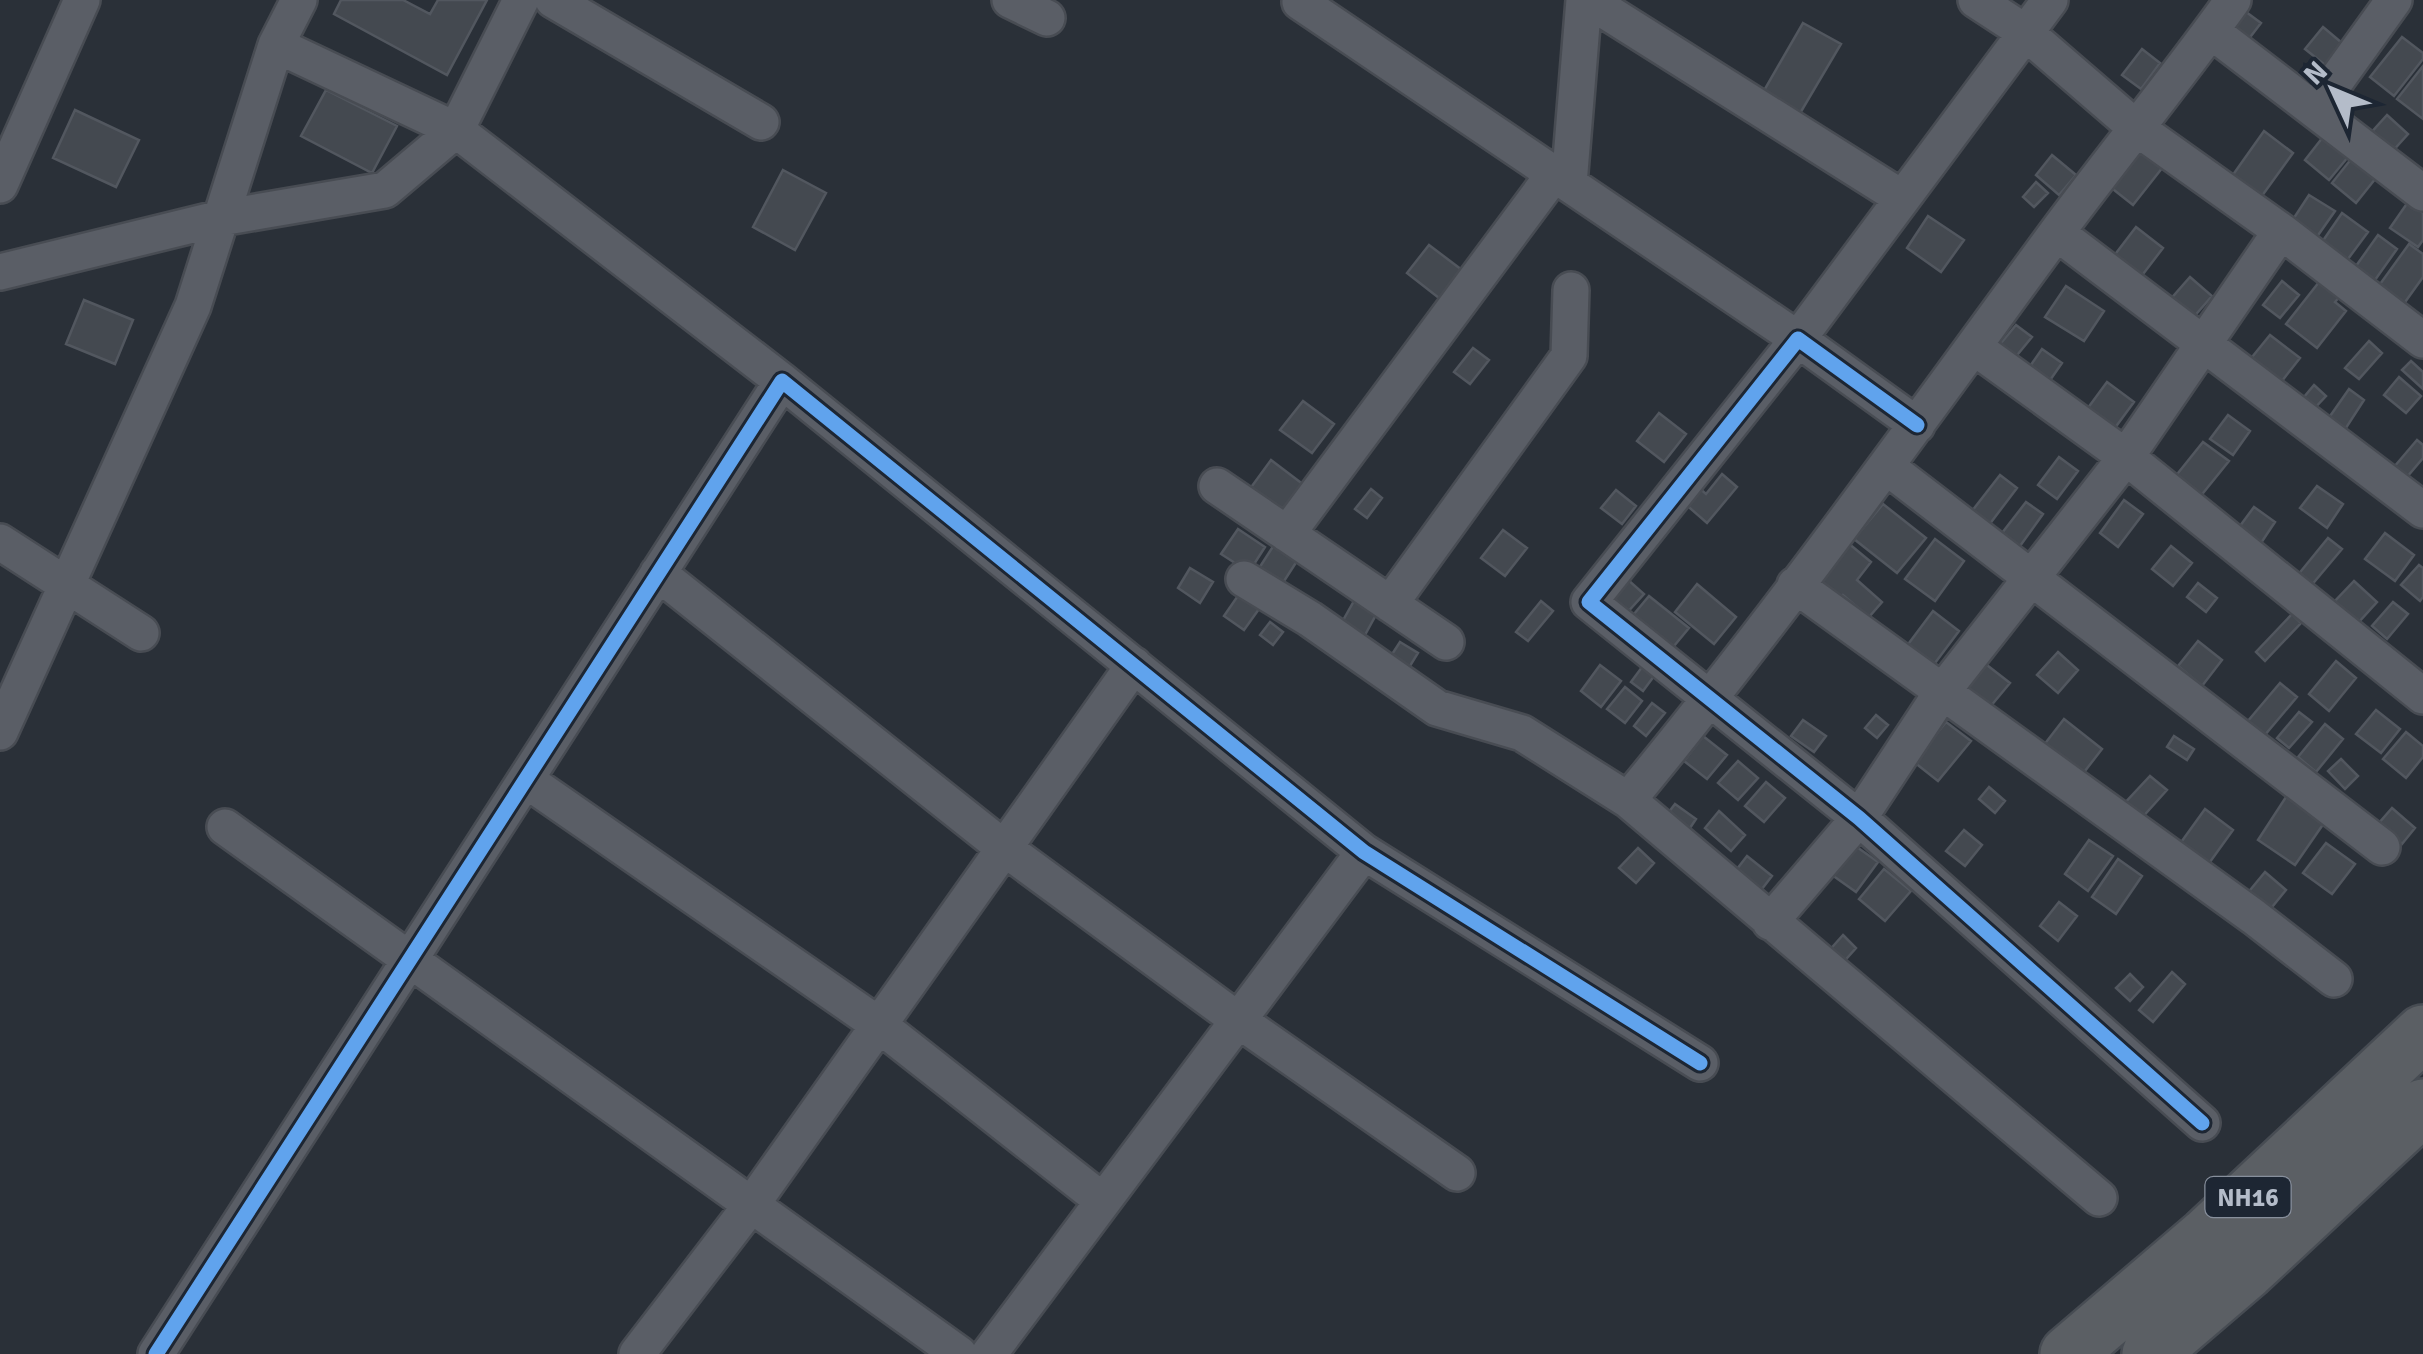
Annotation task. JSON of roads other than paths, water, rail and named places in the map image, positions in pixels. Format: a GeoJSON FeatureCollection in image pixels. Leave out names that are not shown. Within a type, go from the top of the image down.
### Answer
{"type":"FeatureCollection","features":[{"type":"Feature","properties":{"kind":"highway","name":"NH16"},"geometry":{"type":"LineString","coordinates":[[2068,1354],[2206,1236],[2423,1034]]}},
{"type":"Feature","properties":{"kind":"highway","name":"NH16"},"geometry":{"type":"LineString","coordinates":[[2150,1354],[2247,1271],[2423,1107]]}},
{"type":"Feature","properties":{"kind":"street"},"geometry":{"type":"LineString","coordinates":[[0,185],[82,0]]}},
{"type":"Feature","properties":{"kind":"street"},"geometry":{"type":"LineString","coordinates":[[0,732],[193,306],[276,45],[299,0]]}},
{"type":"Feature","properties":{"kind":"street"},"geometry":{"type":"LineString","coordinates":[[0,272],[221,218],[384,190],[456,130],[520,0]]}},
{"type":"Feature","properties":{"kind":"street"},"geometry":{"type":"LineString","coordinates":[[553,0],[761,122]]}},
{"type":"Feature","properties":{"kind":"street"},"geometry":{"type":"LineString","coordinates":[[1010,0],[1047,18]]}},
{"type":"Feature","properties":{"kind":"street"},"geometry":{"type":"LineString","coordinates":[[1287,534],[1562,179],[1586,0],[1902,198]]}},
{"type":"Feature","properties":{"kind":"street"},"geometry":{"type":"LineString","coordinates":[[1976,0],[2025,32],[2136,127],[2423,340]]}},
{"type":"Feature","properties":{"kind":"street"},"geometry":{"type":"LineString","coordinates":[[2050,0],[1798,339],[1589,602],[1860,818],[2202,1122]]}},
{"type":"Feature","properties":{"kind":"street"},"geometry":{"type":"LineString","coordinates":[[1628,800],[1712,697],[1887,466],[2056,233],[2234,0]]}},
{"type":"Feature","properties":{"kind":"street"},"geometry":{"type":"LineString","coordinates":[[2316,110],[2398,0],[2423,17]]}},
{"type":"Feature","properties":{"kind":"street"},"geometry":{"type":"LineString","coordinates":[[1300,2],[1798,339],[1917,425]]}},
{"type":"Feature","properties":{"kind":"street"},"geometry":{"type":"LineString","coordinates":[[2211,31],[2423,192]]}},
{"type":"Feature","properties":{"kind":"street"},"geometry":{"type":"LineString","coordinates":[[276,45],[456,130],[782,381],[1364,852],[1700,1063]]}},
{"type":"Feature","properties":{"kind":"street"},"geometry":{"type":"LineString","coordinates":[[1770,922],[1860,818],[1942,692],[2126,457],[2281,231]]}},
{"type":"Feature","properties":{"kind":"street"},"geometry":{"type":"LineString","coordinates":[[2056,233],[2423,510]]}},
{"type":"Feature","properties":{"kind":"street"},"geometry":{"type":"LineString","coordinates":[[1390,604],[1569,356],[1571,290]]}},
{"type":"Feature","properties":{"kind":"street"},"geometry":{"type":"LineString","coordinates":[[1974,347],[2126,457],[2423,696]]}},
{"type":"Feature","properties":{"kind":"street"},"geometry":{"type":"LineString","coordinates":[[156,1354],[782,381]]}},
{"type":"Feature","properties":{"kind":"street"},"geometry":{"type":"LineString","coordinates":[[1887,466],[2382,847]]}},
{"type":"Feature","properties":{"kind":"street"},"geometry":{"type":"LineString","coordinates":[[1217,486],[1446,642]]}},
{"type":"Feature","properties":{"kind":"street"},"geometry":{"type":"LineString","coordinates":[[0,542],[142,632]]}},
{"type":"Feature","properties":{"kind":"street"},"geometry":{"type":"LineString","coordinates":[[658,573],[1004,848],[1238,1020],[1458,1173]]}},
{"type":"Feature","properties":{"kind":"street"},"geometry":{"type":"LineString","coordinates":[[1244,578],[1437,708],[1522,733],[1628,800],[2099,1198]]}},
{"type":"Feature","properties":{"kind":"street"},"geometry":{"type":"LineString","coordinates":[[1795,585],[2254,916],[2334,979]]}},
{"type":"Feature","properties":{"kind":"street"},"geometry":{"type":"LineString","coordinates":[[637,1354],[752,1204],[1134,666]]}},
{"type":"Feature","properties":{"kind":"street"},"geometry":{"type":"LineString","coordinates":[[526,780],[879,1025],[1103,1201]]}},
{"type":"Feature","properties":{"kind":"street"},"geometry":{"type":"LineString","coordinates":[[225,827],[959,1354]]}},
{"type":"Feature","properties":{"kind":"street"},"geometry":{"type":"LineString","coordinates":[[988,1354],[1364,852]]}}]}
